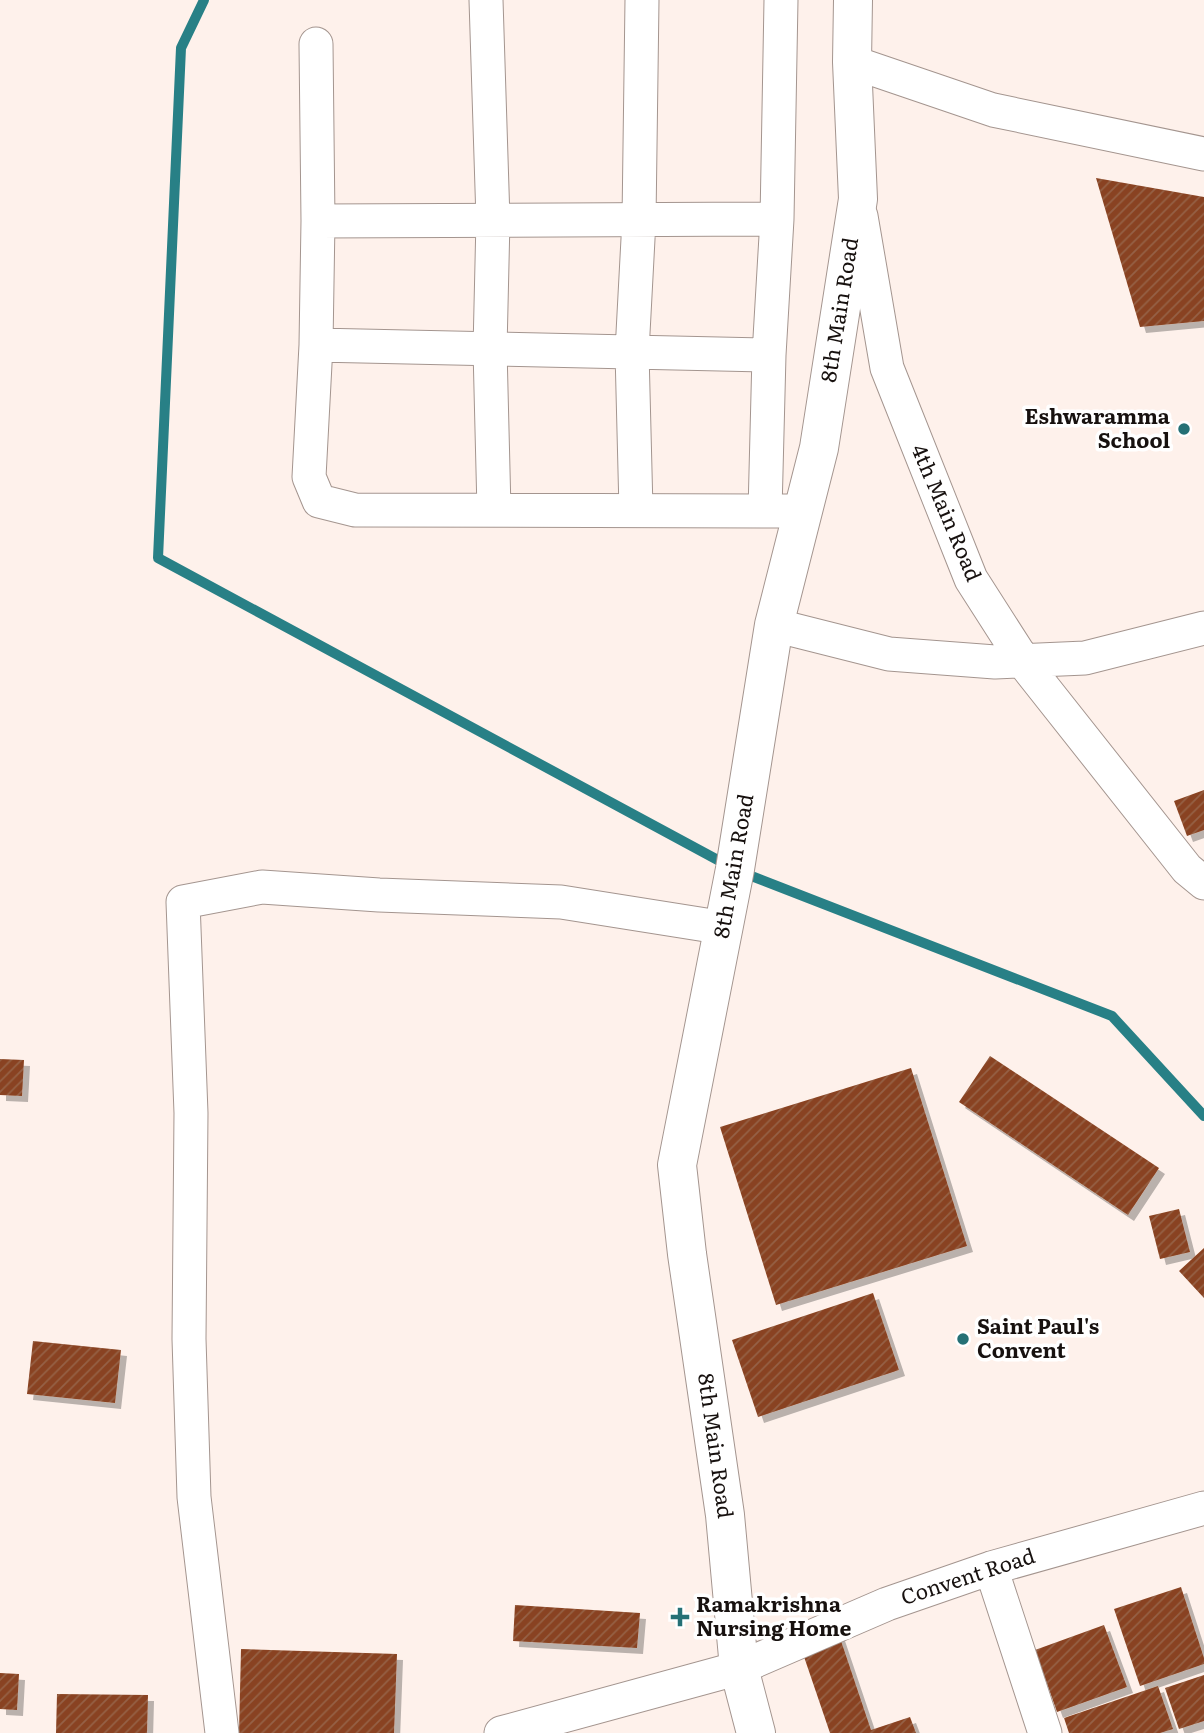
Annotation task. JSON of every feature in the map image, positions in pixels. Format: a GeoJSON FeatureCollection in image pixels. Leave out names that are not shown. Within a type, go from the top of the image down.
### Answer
{"type":"FeatureCollection","features":[{"type":"Feature","properties":{"kind":"street"},"geometry":{"type":"LineString","coordinates":[[486,0],[493,220],[490,349],[494,510]]}},
{"type":"Feature","properties":{"kind":"street"},"geometry":{"type":"LineString","coordinates":[[636,510],[632,352],[639,220],[642,0]]}},
{"type":"Feature","properties":{"kind":"street"},"geometry":{"type":"LineString","coordinates":[[765,511],[769,355],[777,219],[781,0]]}},
{"type":"Feature","properties":{"kind":"street","name":"8th Main Road"},"geometry":{"type":"LineString","coordinates":[[756,1733],[739,1668],[725,1515],[677,1166],[724,928],[774,625],[819,448],[858,200],[852,62],[853,0]]}},
{"type":"Feature","properties":{"kind":"street"},"geometry":{"type":"LineString","coordinates":[[316,44],[316,345],[309,477],[319,501],[355,510],[803,511]]}},
{"type":"Feature","properties":{"kind":"street"},"geometry":{"type":"LineString","coordinates":[[852,62],[993,110],[1204,154]]}},
{"type":"Feature","properties":{"kind":"street","name":"4th Main Road"},"geometry":{"type":"LineString","coordinates":[[858,200],[887,368],[971,579],[1024,661],[1199,872]]}},
{"type":"Feature","properties":{"kind":"street"},"geometry":{"type":"LineString","coordinates":[[318,221],[777,219]]}},
{"type":"Feature","properties":{"kind":"street"},"geometry":{"type":"LineString","coordinates":[[316,345],[769,355]]}},
{"type":"Feature","properties":{"kind":"street"},"geometry":{"type":"LineString","coordinates":[[774,625],[889,654],[995,662],[1085,658],[1204,628]]}},
{"type":"Feature","properties":{"kind":"street"},"geometry":{"type":"LineString","coordinates":[[222,1733],[194,1497],[189,1339],[191,1113],[183,902],[262,887],[379,895],[561,902],[724,928]]}},
{"type":"Feature","properties":{"kind":"street","name":"Convent Road"},"geometry":{"type":"LineString","coordinates":[[501,1733],[739,1668],[887,1604],[990,1567],[1204,1508]]}},
{"type":"Feature","properties":{"kind":"street"},"geometry":{"type":"LineString","coordinates":[[990,1567],[1045,1733]]}},
{"type":"Feature","properties":{"kind":"building"},"geometry":{"type":"Polygon","coordinates":[[[1096,178],[1204,197],[1204,321],[1140,327],[1096,178]]]}},
{"type":"Feature","properties":{"kind":"building"},"geometry":{"type":"Polygon","coordinates":[[[1204,790],[1204,830],[1187,836],[1174,801],[1204,790]]]}},
{"type":"Feature","properties":{"kind":"building"},"geometry":{"type":"Polygon","coordinates":[[[990,1056],[1159,1168],[1128,1215],[959,1102],[990,1056]]]}},
{"type":"Feature","properties":{"kind":"building"},"geometry":{"type":"Polygon","coordinates":[[[0,1059],[24,1060],[22,1096],[0,1095],[0,1059]]]}},
{"type":"Feature","properties":{"kind":"building"},"geometry":{"type":"Polygon","coordinates":[[[911,1068],[967,1246],[776,1305],[720,1127],[911,1068]]]}},
{"type":"Feature","properties":{"kind":"building"},"geometry":{"type":"Polygon","coordinates":[[[1179,1209],[1190,1252],[1160,1259],[1149,1216],[1179,1209]]]}},
{"type":"Feature","properties":{"kind":"building"},"geometry":{"type":"Polygon","coordinates":[[[1204,1248],[1204,1298],[1179,1271],[1204,1248]]]}},
{"type":"Feature","properties":{"kind":"building"},"geometry":{"type":"Polygon","coordinates":[[[873,1293],[899,1370],[758,1417],[732,1340],[873,1293]]]}},
{"type":"Feature","properties":{"kind":"building"},"geometry":{"type":"Polygon","coordinates":[[[33,1341],[121,1350],[115,1403],[27,1394],[33,1341]]]}},
{"type":"Feature","properties":{"kind":"building"},"geometry":{"type":"Polygon","coordinates":[[[1181,1587],[1204,1664],[1140,1686],[1114,1609],[1181,1587]]]}},
{"type":"Feature","properties":{"kind":"building"},"geometry":{"type":"Polygon","coordinates":[[[515,1605],[640,1613],[637,1648],[513,1641],[515,1605]]]}},
{"type":"Feature","properties":{"kind":"building"},"geometry":{"type":"Polygon","coordinates":[[[1104,1625],[1127,1687],[1057,1712],[1035,1650],[1104,1625]]]}},
{"type":"Feature","properties":{"kind":"building"},"geometry":{"type":"Polygon","coordinates":[[[838,1632],[871,1730],[910,1717],[916,1733],[830,1733],[800,1645],[838,1632]]]}},
{"type":"Feature","properties":{"kind":"building"},"geometry":{"type":"Polygon","coordinates":[[[241,1649],[397,1654],[394,1733],[239,1733],[241,1649]]]}},
{"type":"Feature","properties":{"kind":"building"},"geometry":{"type":"Polygon","coordinates":[[[0,1673],[19,1674],[17,1710],[0,1709],[0,1673]]]}},
{"type":"Feature","properties":{"kind":"building"},"geometry":{"type":"Polygon","coordinates":[[[1204,1675],[1204,1721],[1179,1729],[1165,1688],[1204,1675]]]}},
{"type":"Feature","properties":{"kind":"building"},"geometry":{"type":"Polygon","coordinates":[[[1158,1686],[1173,1729],[1160,1733],[1069,1733],[1064,1718],[1158,1686]]]}},
{"type":"Feature","properties":{"kind":"building"},"geometry":{"type":"Polygon","coordinates":[[[57,1694],[148,1695],[147,1733],[56,1733],[57,1694]]]}},
{"type":"Feature","properties":{"kind":"waterway"},"geometry":{"type":"LineString","coordinates":[[204,0],[181,48],[158,558],[727,865]]}},
{"type":"Feature","properties":{"kind":"waterway"},"geometry":{"type":"LineString","coordinates":[[741,872],[1112,1016],[1204,1116]]}},
{"type":"Feature","properties":{"kind":"place","name":"Eshwaramma School"},"geometry":{"type":"Point","coordinates":[1184,429]}},
{"type":"Feature","properties":{"kind":"place","name":"Saint Paul's Convent"},"geometry":{"type":"Point","coordinates":[963,1339]}},
{"type":"Feature","properties":{"kind":"place","name":"Ramakrishna Nursing Home"},"geometry":{"type":"Point","coordinates":[680,1617]}}]}
